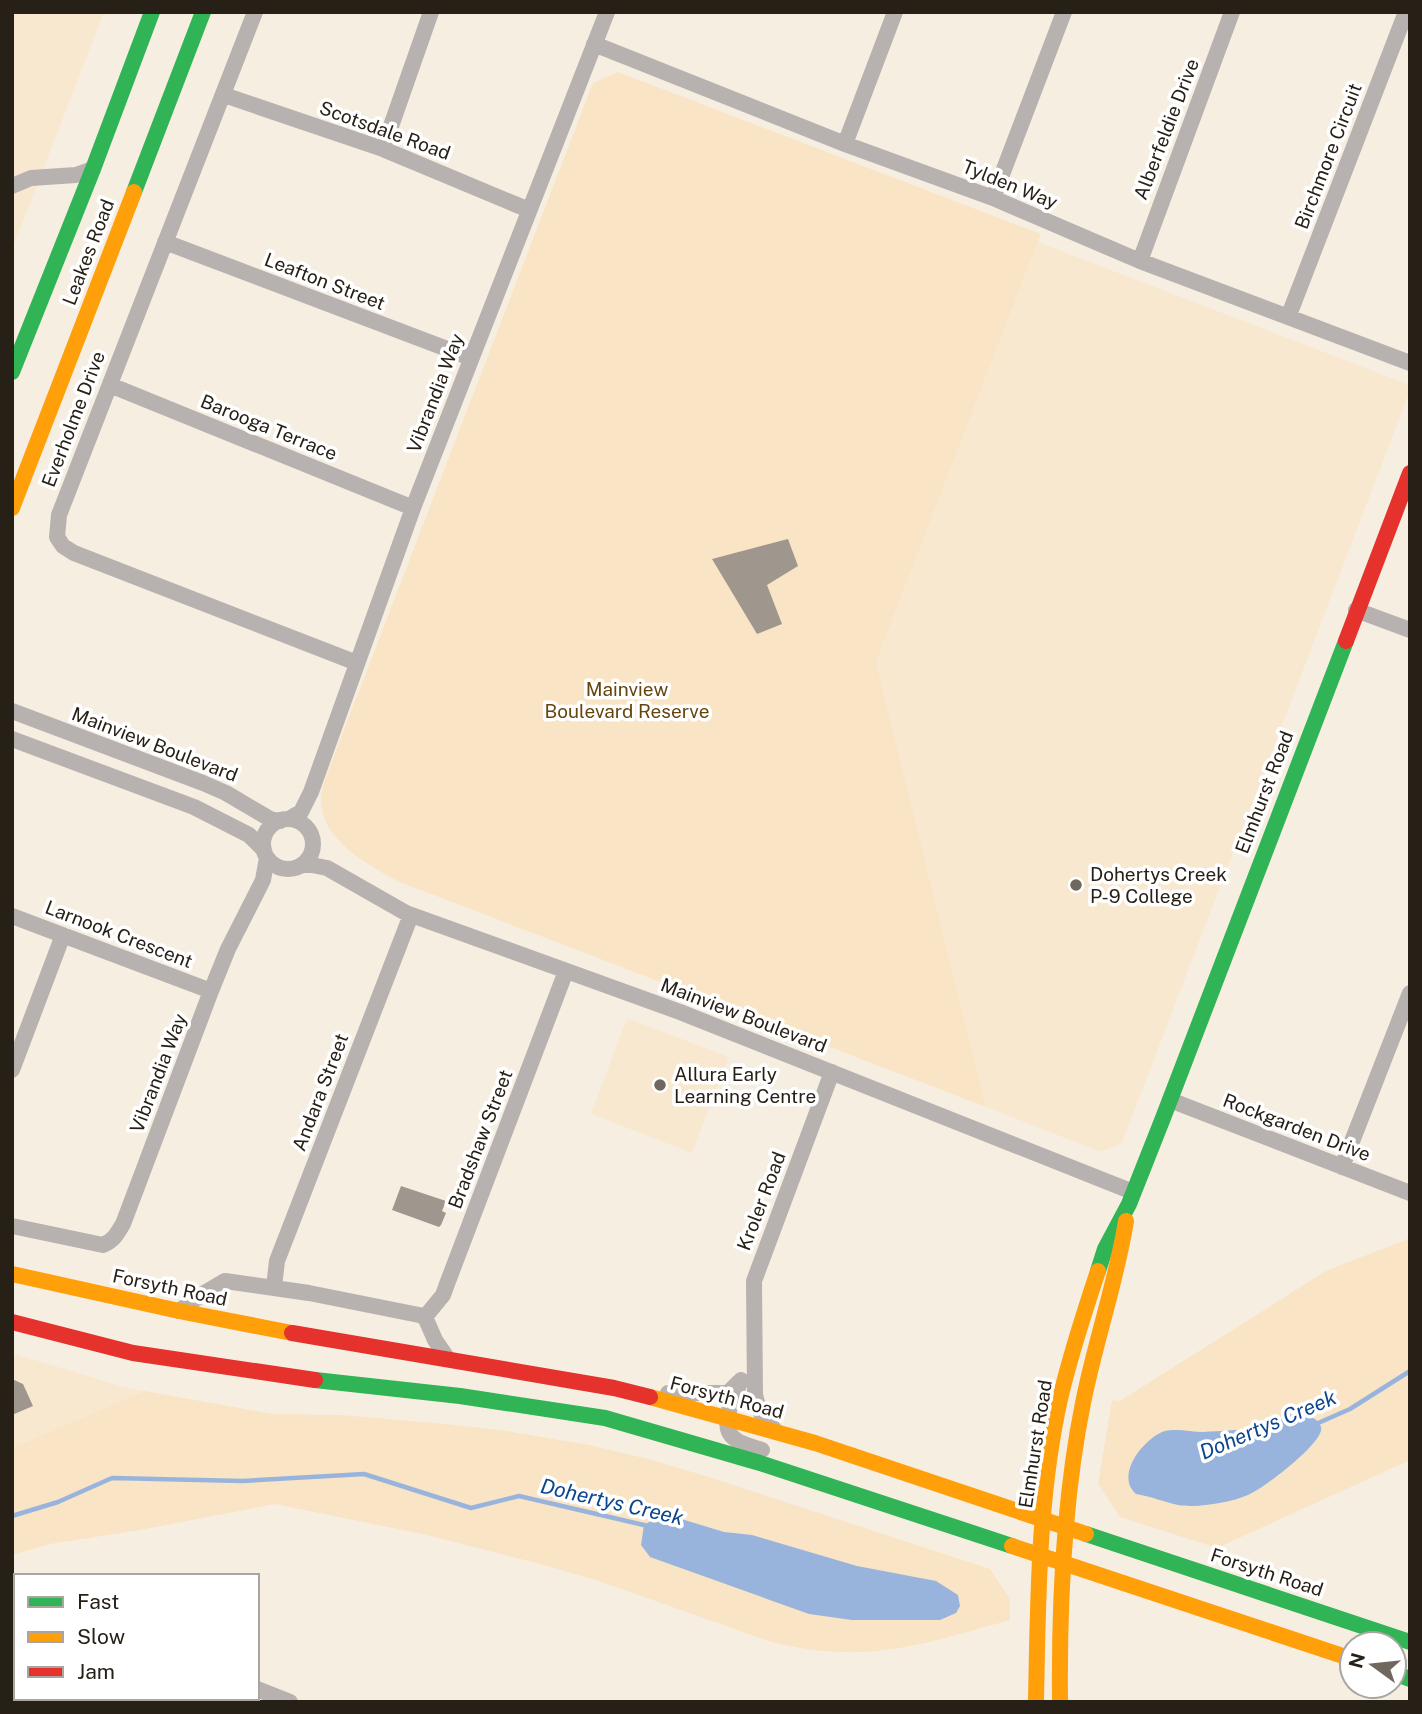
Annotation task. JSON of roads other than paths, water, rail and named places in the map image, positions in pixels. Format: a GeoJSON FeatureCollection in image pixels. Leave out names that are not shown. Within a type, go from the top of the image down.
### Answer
{"type":"FeatureCollection","features":[{"type":"Feature","properties":{"kind":"main road","name":"Leakes Road"},"geometry":{"type":"LineString","coordinates":[[12,372],[152,12]]}},
{"type":"Feature","properties":{"kind":"main road","name":"Leakes Road"},"geometry":{"type":"LineString","coordinates":[[12,508],[202,12]]}},
{"type":"Feature","properties":{"kind":"main road","name":"Elmhurst Road"},"geometry":{"type":"LineString","coordinates":[[1036,1702],[1035,1669],[1044,1520],[1060,1401],[1080,1325],[1105,1249],[1131,1198],[1170,1100],[1410,473]]}},
{"type":"Feature","properties":{"kind":"main road","name":"Elmhurst Road"},"geometry":{"type":"LineString","coordinates":[[1060,1702],[1067,1528],[1083,1406],[1100,1328],[1121,1254],[1131,1198]]}},
{"type":"Feature","properties":{"kind":"main road","name":"Forsyth Road"},"geometry":{"type":"LineString","coordinates":[[12,1274],[179,1311],[329,1340],[614,1388],[778,1433],[1410,1642]]}},
{"type":"Feature","properties":{"kind":"main road"},"geometry":{"type":"LineString","coordinates":[[12,1322],[133,1353],[301,1379],[460,1396],[605,1419],[760,1463],[1338,1655]]}},
{"type":"Feature","properties":{"kind":"street","name":"Everholme Drive"},"geometry":{"type":"LineString","coordinates":[[256,12],[59,514],[57,537],[63,546],[74,553],[358,663]]}},
{"type":"Feature","properties":{"kind":"street"},"geometry":{"type":"LineString","coordinates":[[383,149],[431,12]]}},
{"type":"Feature","properties":{"kind":"street","name":"Vibrandia Way"},"geometry":{"type":"LineString","coordinates":[[285,820],[300,812],[311,792],[413,508],[607,12]]}},
{"type":"Feature","properties":{"kind":"street"},"geometry":{"type":"LineString","coordinates":[[845,144],[895,12]]}},
{"type":"Feature","properties":{"kind":"street"},"geometry":{"type":"LineString","coordinates":[[993,198],[1064,12]]}},
{"type":"Feature","properties":{"kind":"street","name":"Alberfeldie Drive"},"geometry":{"type":"LineString","coordinates":[[1140,261],[1233,12]]}},
{"type":"Feature","properties":{"kind":"street","name":"Birchmore Circuit"},"geometry":{"type":"LineString","coordinates":[[1289,315],[1406,12]]}},
{"type":"Feature","properties":{"kind":"street","name":"Tylden Way"},"geometry":{"type":"LineString","coordinates":[[594,44],[845,144],[993,198],[1140,261],[1289,315],[1410,363]]}},
{"type":"Feature","properties":{"kind":"street","name":"Scotsdale Road"},"geometry":{"type":"LineString","coordinates":[[224,95],[383,149],[530,210]]}},
{"type":"Feature","properties":{"kind":"street"},"geometry":{"type":"LineString","coordinates":[[12,186],[31,178],[76,175],[93,169]]}},
{"type":"Feature","properties":{"kind":"street","name":"Leafton Street"},"geometry":{"type":"LineString","coordinates":[[164,242],[471,358]]}},
{"type":"Feature","properties":{"kind":"street","name":"Barooga Terrace"},"geometry":{"type":"LineString","coordinates":[[110,385],[413,508]]}},
{"type":"Feature","properties":{"kind":"street"},"geometry":{"type":"LineString","coordinates":[[1356,610],[1410,630]]}},
{"type":"Feature","properties":{"kind":"street","name":"Mainview Boulevard"},"geometry":{"type":"LineString","coordinates":[[12,712],[202,783],[226,793],[270,819],[285,820]]}},
{"type":"Feature","properties":{"kind":"street"},"geometry":{"type":"LineString","coordinates":[[12,739],[194,807],[249,835],[276,866],[294,867],[310,855],[311,836],[300,823],[285,820],[270,827],[267,832],[266,854]]}},
{"type":"Feature","properties":{"kind":"street","name":"Vibrandia Way"},"geometry":{"type":"LineString","coordinates":[[311,792],[311,836]]}},
{"type":"Feature","properties":{"kind":"street","name":"Mainview Boulevard"},"geometry":{"type":"LineString","coordinates":[[311,836],[319,855],[341,875]]}},
{"type":"Feature","properties":{"kind":"street","name":"Vibrandia Way"},"geometry":{"type":"LineString","coordinates":[[12,1226],[103,1245],[111,1241],[123,1224],[211,991],[263,880],[266,854]]}},
{"type":"Feature","properties":{"kind":"street","name":"Mainview Boulevard"},"geometry":{"type":"LineString","coordinates":[[294,867],[307,864],[327,868],[411,915],[680,1012],[832,1072],[1131,1198]]}},
{"type":"Feature","properties":{"kind":"street","name":"Vibrandia Way"},"geometry":{"type":"LineString","coordinates":[[243,920],[271,885],[294,867]]}},
{"type":"Feature","properties":{"kind":"street","name":"Andara Street"},"geometry":{"type":"LineString","coordinates":[[274,1287],[277,1261],[411,915]]}},
{"type":"Feature","properties":{"kind":"street","name":"Larnook Crescent"},"geometry":{"type":"LineString","coordinates":[[12,916],[211,991]]}},
{"type":"Feature","properties":{"kind":"street"},"geometry":{"type":"LineString","coordinates":[[12,1070],[62,936]]}},
{"type":"Feature","properties":{"kind":"street","name":"Bradshaw Street"},"geometry":{"type":"LineString","coordinates":[[425,1317],[443,1295],[566,971]]}},
{"type":"Feature","properties":{"kind":"street"},"geometry":{"type":"LineString","coordinates":[[1342,1167],[1408,1001]]}},
{"type":"Feature","properties":{"kind":"street","name":"Kroler Road"},"geometry":{"type":"LineString","coordinates":[[778,1433],[765,1422],[758,1409],[755,1394],[754,1281],[832,1072]]}},
{"type":"Feature","properties":{"kind":"street","name":"Rockgarden Drive"},"geometry":{"type":"LineString","coordinates":[[1170,1100],[1410,1193]]}},
{"type":"Feature","properties":{"kind":"street"},"geometry":{"type":"LineString","coordinates":[[179,1311],[225,1281],[411,1311],[425,1317],[435,1340],[448,1359]]}},
{"type":"Feature","properties":{"kind":"street"},"geometry":{"type":"LineString","coordinates":[[754,1348],[727,1418],[727,1431],[740,1442],[809,1467],[883,1504]]}},
{"type":"Feature","properties":{"kind":"street"},"geometry":{"type":"LineString","coordinates":[[614,1388],[661,1393],[728,1393],[741,1380]]}},
{"type":"Feature","properties":{"kind":"street"},"geometry":{"type":"LineString","coordinates":[[259,1690],[290,1702]]}},
{"type":"Feature","properties":{"kind":"water"},"geometry":{"type":"Polygon","coordinates":[[[1293,1413],[1317,1420],[1321,1427],[1320,1434],[1292,1464],[1248,1495],[1213,1504],[1186,1506],[1136,1494],[1130,1486],[1128,1477],[1135,1458],[1149,1441],[1165,1431],[1203,1432],[1251,1428],[1267,1425],[1293,1413]]]}},
{"type":"Feature","properties":{"kind":"water"},"geometry":{"type":"Polygon","coordinates":[[[658,1517],[678,1518],[724,1532],[752,1535],[857,1566],[936,1581],[958,1595],[960,1606],[956,1613],[940,1620],[852,1620],[809,1614],[650,1557],[641,1545],[644,1525],[658,1517]]]}},
{"type":"Feature","properties":{"kind":"waterway","name":"Dohertys Creek"},"geometry":{"type":"LineString","coordinates":[[1316,1424],[1350,1409],[1410,1371]]}},
{"type":"Feature","properties":{"kind":"waterway","name":"Dohertys Creek"},"geometry":{"type":"LineString","coordinates":[[12,1516],[58,1502],[112,1478],[243,1481],[364,1474],[471,1508],[519,1496],[648,1526]]}},
{"type":"Feature","properties":{"kind":"place","name":"Dohertys Creek P-9 College"},"geometry":{"type":"Point","coordinates":[1076,885]}},
{"type":"Feature","properties":{"kind":"place","name":"Allura Early Learning Centre"},"geometry":{"type":"Point","coordinates":[660,1085]}},
{"type":"Feature","properties":{"kind":"park label","name":"Mainview Boulevard Reserve"},"geometry":{"type":"Point","coordinates":[627,700]}}]}
